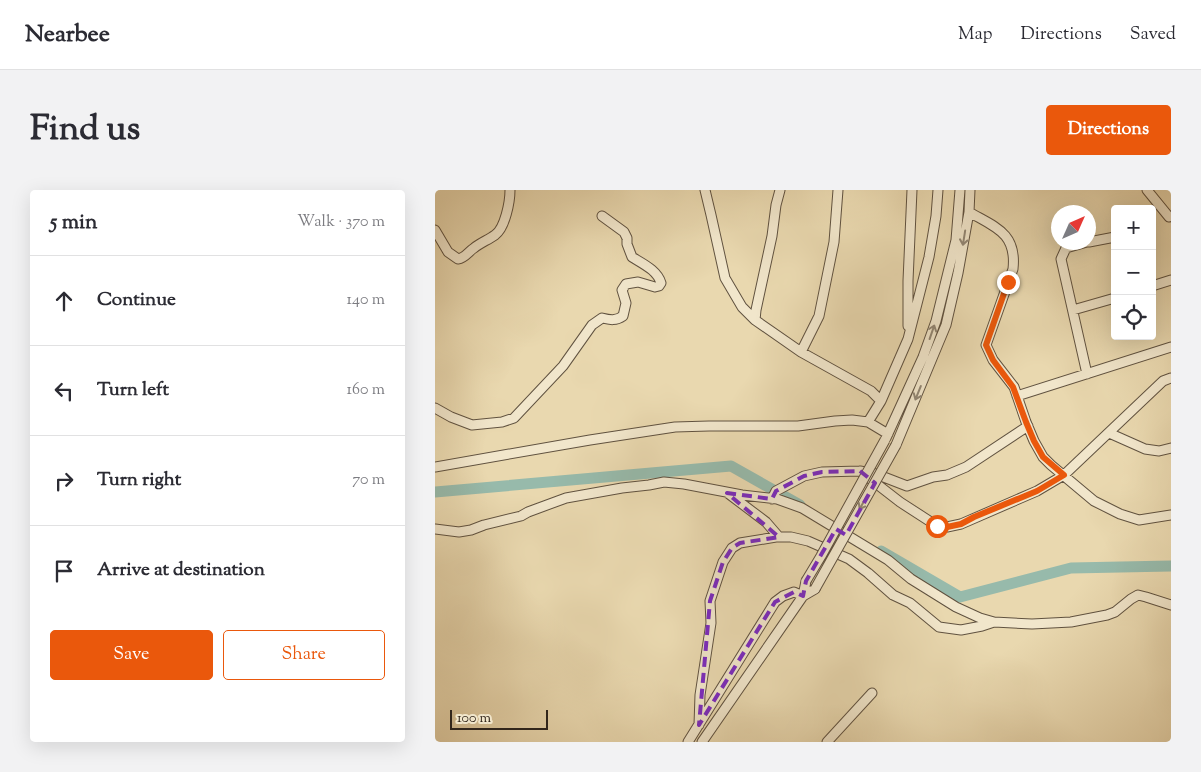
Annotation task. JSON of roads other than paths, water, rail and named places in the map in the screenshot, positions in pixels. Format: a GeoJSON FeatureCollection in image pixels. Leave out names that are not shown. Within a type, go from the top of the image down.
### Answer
{"type":"FeatureCollection","features":[{"type":"Feature","properties":{"kind":"street"},"geometry":{"type":"LineString","coordinates":[[435,230],[448,252],[458,259],[463,258],[475,246],[497,234],[507,209],[510,190]]}},
{"type":"Feature","properties":{"kind":"street"},"geometry":{"type":"LineString","coordinates":[[705,190],[725,278],[742,307],[755,320],[801,352],[871,391],[881,401]]}},
{"type":"Feature","properties":{"kind":"street"},"geometry":{"type":"LineString","coordinates":[[755,320],[780,190]]}},
{"type":"Feature","properties":{"kind":"street"},"geometry":{"type":"LineString","coordinates":[[801,352],[819,316],[834,242],[838,190]]}},
{"type":"Feature","properties":{"kind":"street"},"geometry":{"type":"LineString","coordinates":[[908,339],[908,281],[912,190]]}},
{"type":"Feature","properties":{"kind":"street"},"geometry":{"type":"LineString","coordinates":[[868,422],[881,401],[908,339],[929,257],[938,190]]}},
{"type":"Feature","properties":{"kind":"street"},"geometry":{"type":"LineString","coordinates":[[803,596],[805,580],[821,556],[886,437],[923,357],[936,322],[956,240],[960,190]]}},
{"type":"Feature","properties":{"kind":"street"},"geometry":{"type":"LineString","coordinates":[[702,742],[803,596],[815,589],[896,445],[946,325],[959,273],[969,212],[970,190]]}},
{"type":"Feature","properties":{"kind":"street"},"geometry":{"type":"LineString","coordinates":[[1147,190],[1169,216]]}},
{"type":"Feature","properties":{"kind":"street"},"geometry":{"type":"LineString","coordinates":[[969,212],[1002,231],[1013,250],[1013,269],[986,345],[993,360],[1013,387],[1034,441],[1043,457],[1095,501],[1120,514],[1139,520],[1171,514]]}},
{"type":"Feature","properties":{"kind":"street"},"geometry":{"type":"LineString","coordinates":[[435,408],[472,425],[502,422],[513,418],[563,366],[592,325],[602,318],[618,320],[623,316],[626,303],[622,290],[626,284],[638,282],[655,287],[659,286],[661,283],[658,275],[632,257],[624,232],[602,216]]}},
{"type":"Feature","properties":{"kind":"street"},"geometry":{"type":"LineString","coordinates":[[1096,241],[1111,238]]}},
{"type":"Feature","properties":{"kind":"street"},"geometry":{"type":"LineString","coordinates":[[1065,250],[1061,259],[1087,374]]}},
{"type":"Feature","properties":{"kind":"street"},"geometry":{"type":"LineString","coordinates":[[1156,285],[1171,280]]}},
{"type":"Feature","properties":{"kind":"street"},"geometry":{"type":"LineString","coordinates":[[1073,310],[1111,299]]}},
{"type":"Feature","properties":{"kind":"street"},"geometry":{"type":"LineString","coordinates":[[1017,396],[1171,347]]}},
{"type":"Feature","properties":{"kind":"street"},"geometry":{"type":"LineString","coordinates":[[860,471],[937,526],[947,527],[961,524],[1037,491],[1064,475],[1163,381],[1171,378]]}},
{"type":"Feature","properties":{"kind":"street"},"geometry":{"type":"LineString","coordinates":[[435,467],[675,427],[798,426],[852,420],[868,422],[886,437]]}},
{"type":"Feature","properties":{"kind":"street"},"geometry":{"type":"LineString","coordinates":[[772,499],[776,492],[803,476],[822,472],[860,471],[876,474],[907,486],[933,477],[947,475],[966,467],[1028,426]]}},
{"type":"Feature","properties":{"kind":"street"},"geometry":{"type":"LineString","coordinates":[[1109,433],[1145,449],[1159,450],[1171,448]]}},
{"type":"Feature","properties":{"kind":"street"},"geometry":{"type":"LineString","coordinates":[[435,528],[459,532],[471,530],[521,516],[566,498],[665,482],[727,493],[777,499],[802,508],[887,560],[911,579],[956,607],[994,622],[1032,624],[1071,622],[1115,612],[1138,595],[1171,605]]}},
{"type":"Feature","properties":{"kind":"street"},"geometry":{"type":"LineString","coordinates":[[727,493],[762,518],[779,537]]}},
{"type":"Feature","properties":{"kind":"street"},"geometry":{"type":"LineString","coordinates":[[699,725],[700,695],[711,623],[710,601],[723,562],[732,548],[740,543],[779,537],[791,537],[808,541],[849,559],[893,595],[910,603],[939,627],[961,630],[994,622]]}},
{"type":"Feature","properties":{"kind":"street"},"geometry":{"type":"LineString","coordinates":[[688,742],[775,602],[783,596],[794,592],[803,596]]}},
{"type":"Feature","properties":{"kind":"street"},"geometry":{"type":"LineString","coordinates":[[827,742],[872,693]]}},
{"type":"Feature","properties":{"kind":"waterway"},"geometry":{"type":"LineString","coordinates":[[435,492],[731,466],[800,505]]}},
{"type":"Feature","properties":{"kind":"waterway"},"geometry":{"type":"LineString","coordinates":[[881,551],[960,597],[1071,568],[1171,566]]}}]}
